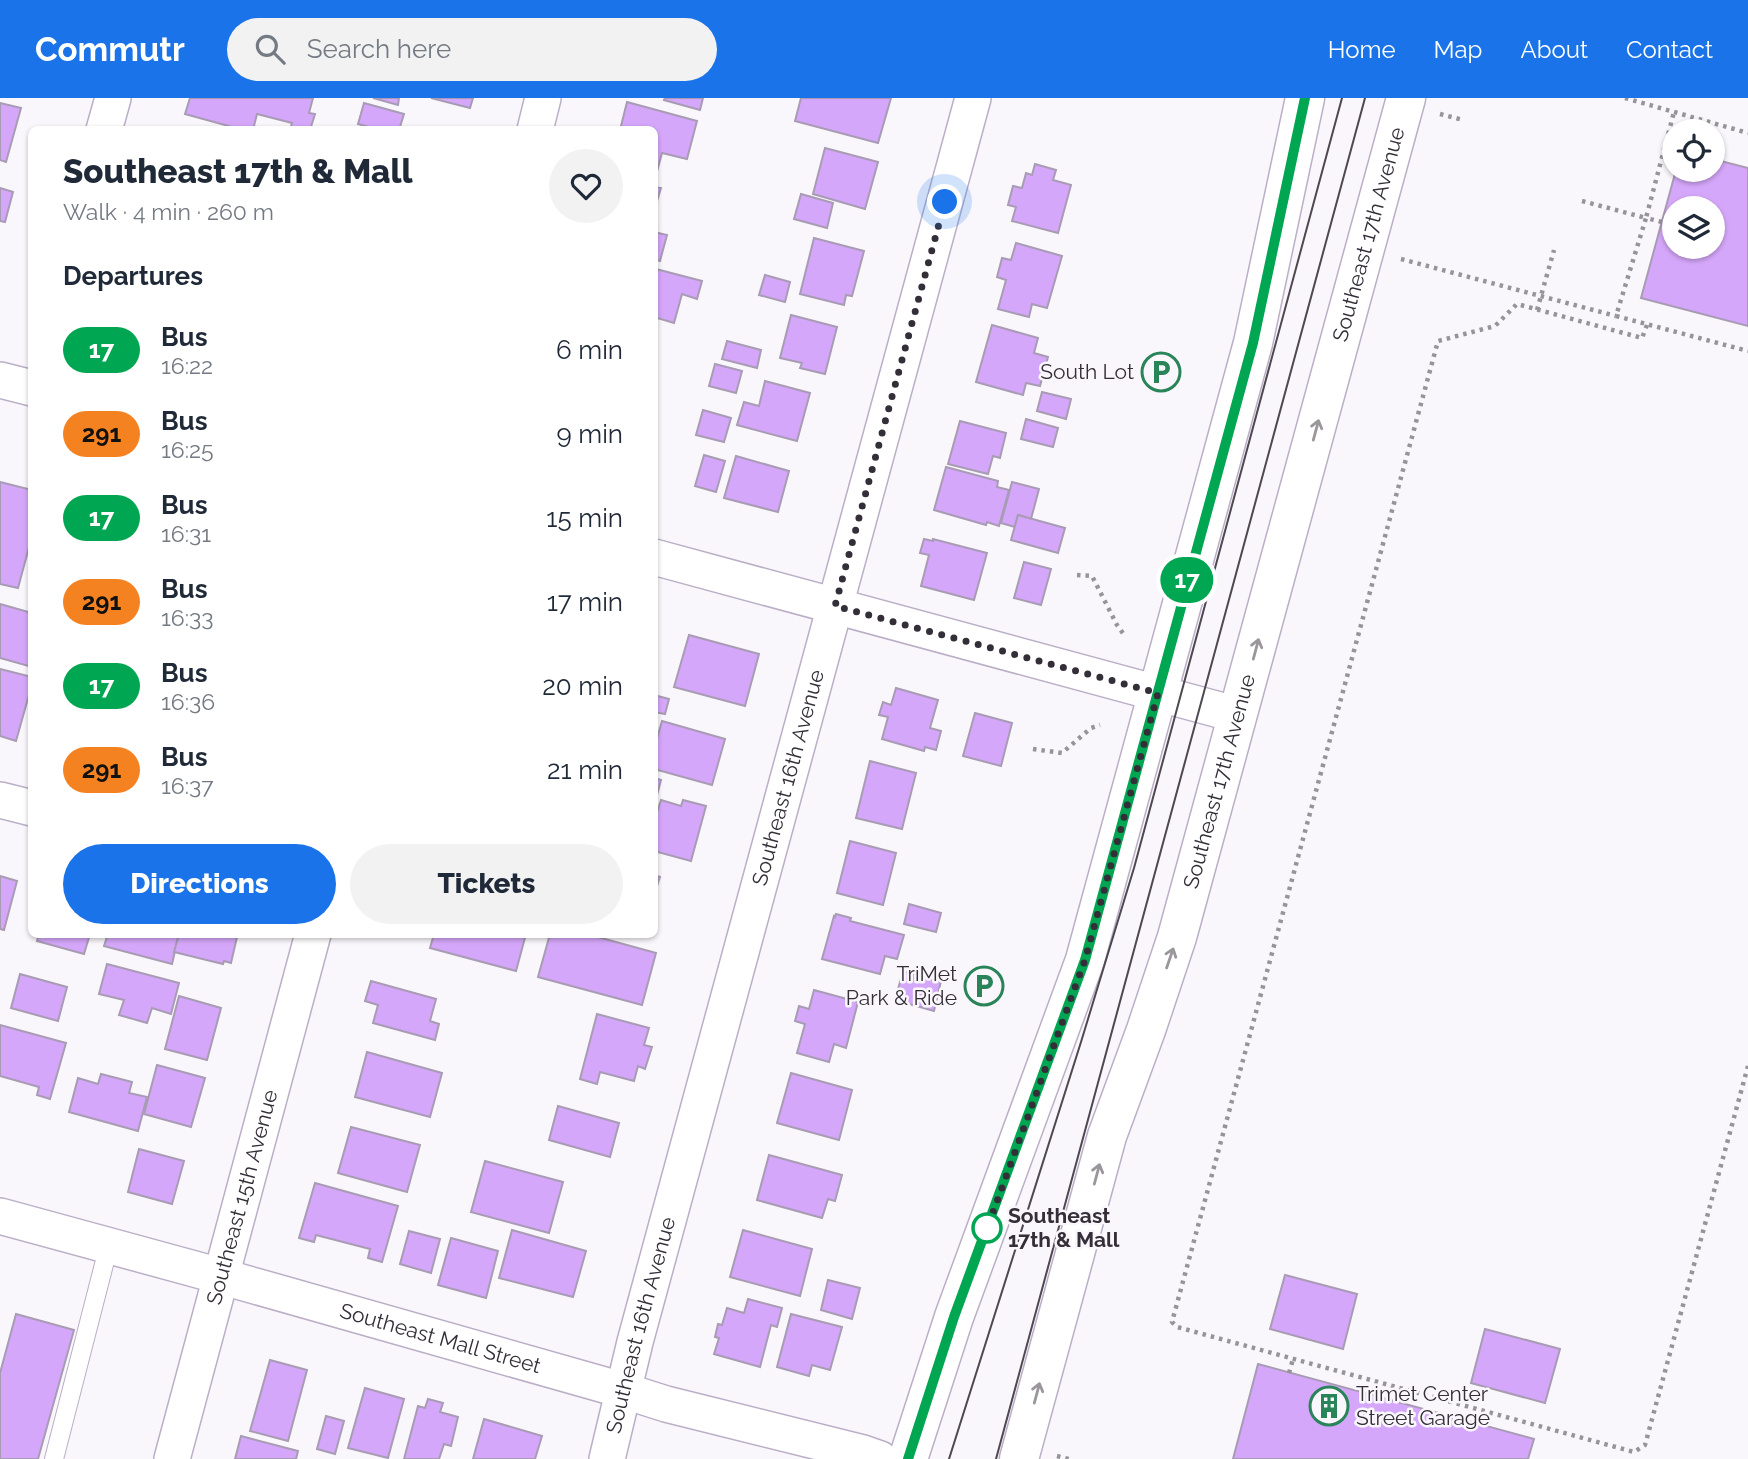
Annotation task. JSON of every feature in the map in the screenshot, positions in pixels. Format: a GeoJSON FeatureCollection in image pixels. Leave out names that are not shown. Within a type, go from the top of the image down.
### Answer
{"type":"FeatureCollection","features":[{"type":"Feature","properties":{"kind":"street"},"geometry":{"type":"LineString","coordinates":[[105,126],[113,98]]}},
{"type":"Feature","properties":{"kind":"street"},"geometry":{"type":"LineString","coordinates":[[536,126],[543,98]]}},
{"type":"Feature","properties":{"kind":"street","name":"Southeast 16th Avenue"},"geometry":{"type":"LineString","coordinates":[[607,1459],[622,1390],[973,98]]}},
{"type":"Feature","properties":{"kind":"street"},"geometry":{"type":"LineString","coordinates":[[908,1459],[954,1317],[1085,960],[1253,343],[1305,98]]}},
{"type":"Feature","properties":{"kind":"street","name":"Southeast 17th Avenue"},"geometry":{"type":"LineString","coordinates":[[1019,1459],[1107,1136],[1177,937],[1406,98]]}},
{"type":"Feature","properties":{"kind":"street"},"geometry":{"type":"LineString","coordinates":[[0,380],[28,387]]}},
{"type":"Feature","properties":{"kind":"street"},"geometry":{"type":"LineString","coordinates":[[658,558],[1238,715]]}},
{"type":"Feature","properties":{"kind":"street"},"geometry":{"type":"LineString","coordinates":[[0,800],[28,807]]}},
{"type":"Feature","properties":{"kind":"street","name":"Southeast 15th Avenue"},"geometry":{"type":"LineString","coordinates":[[172,1459],[312,938]]}},
{"type":"Feature","properties":{"kind":"street","name":"Southeast Mall Street"},"geometry":{"type":"LineString","coordinates":[[0,1216],[666,1404],[880,1459]]}},
{"type":"Feature","properties":{"kind":"lane"},"geometry":{"type":"LineString","coordinates":[[54,1459],[109,1245]]}},
{"type":"Feature","properties":{"kind":"path"},"geometry":{"type":"LineString","coordinates":[[1625,98],[1748,133]]}},
{"type":"Feature","properties":{"kind":"path"},"geometry":{"type":"LineString","coordinates":[[1616,316],[1674,112]]}},
{"type":"Feature","properties":{"kind":"path"},"geometry":{"type":"LineString","coordinates":[[1582,201],[1662,222]]}},
{"type":"Feature","properties":{"kind":"path"},"geometry":{"type":"LineString","coordinates":[[1537,310],[1553,250]]}},
{"type":"Feature","properties":{"kind":"path"},"geometry":{"type":"LineString","coordinates":[[1420,263],[1748,351]]}},
{"type":"Feature","properties":{"kind":"path"},"geometry":{"type":"LineString","coordinates":[[1647,325],[1642,338],[1517,304],[1495,326],[1438,341],[1172,1322],[1177,1327],[1634,1452],[1645,1445],[1748,1066]]}},
{"type":"Feature","properties":{"kind":"path"},"geometry":{"type":"LineString","coordinates":[[1077,575],[1092,576],[1125,636]]}},
{"type":"Feature","properties":{"kind":"path"},"geometry":{"type":"LineString","coordinates":[[1033,749],[1062,753],[1091,728],[1100,725]]}},
{"type":"Feature","properties":{"kind":"path"},"geometry":{"type":"LineString","coordinates":[[1289,1373],[1293,1359]]}},
{"type":"Feature","properties":{"kind":"building"},"geometry":{"type":"Polygon","coordinates":[[[190,98],[313,98],[309,113],[315,114],[311,126],[291,126],[292,123],[257,114],[254,126],[228,126],[185,114],[190,98]]]}},
{"type":"Feature","properties":{"kind":"building"},"geometry":{"type":"Polygon","coordinates":[[[373,98],[399,98],[398,105],[373,98]]]}},
{"type":"Feature","properties":{"kind":"building"},"geometry":{"type":"Polygon","coordinates":[[[431,98],[473,98],[470,108],[431,98]]]}},
{"type":"Feature","properties":{"kind":"building"},"geometry":{"type":"Polygon","coordinates":[[[703,98],[700,110],[664,100],[703,98]]]}},
{"type":"Feature","properties":{"kind":"building"},"geometry":{"type":"Polygon","coordinates":[[[801,98],[891,98],[878,143],[795,121],[801,98]]]}},
{"type":"Feature","properties":{"kind":"building"},"geometry":{"type":"Polygon","coordinates":[[[627,102],[697,121],[687,159],[662,153],[658,168],[658,126],[621,126],[627,102]]]}},
{"type":"Feature","properties":{"kind":"building"},"geometry":{"type":"Polygon","coordinates":[[[0,103],[21,108],[6,162],[0,160],[0,103]]]}},
{"type":"Feature","properties":{"kind":"building"},"geometry":{"type":"Polygon","coordinates":[[[364,103],[404,114],[400,126],[358,124],[364,103]]]}},
{"type":"Feature","properties":{"kind":"building"},"geometry":{"type":"Polygon","coordinates":[[[825,148],[878,162],[865,209],[813,194],[825,148]]]}},
{"type":"Feature","properties":{"kind":"building"},"geometry":{"type":"Polygon","coordinates":[[[1725,162],[1748,168],[1748,326],[1641,298],[1662,221],[1662,259],[1725,259],[1725,196],[1669,196],[1673,182],[1725,182],[1725,162]]]}},
{"type":"Feature","properties":{"kind":"building"},"geometry":{"type":"Polygon","coordinates":[[[1035,164],[1056,170],[1053,180],[1071,185],[1058,233],[1012,221],[1016,207],[1008,205],[1013,186],[1022,188],[1026,173],[1032,175],[1035,164]]]}},
{"type":"Feature","properties":{"kind":"building"},"geometry":{"type":"Polygon","coordinates":[[[0,188],[13,192],[5,222],[0,221],[0,188]]]}},
{"type":"Feature","properties":{"kind":"building"},"geometry":{"type":"Polygon","coordinates":[[[801,194],[833,203],[827,228],[794,219],[801,194]]]}},
{"type":"Feature","properties":{"kind":"building"},"geometry":{"type":"Polygon","coordinates":[[[658,233],[667,235],[660,261],[658,260],[658,233]]]}},
{"type":"Feature","properties":{"kind":"building"},"geometry":{"type":"Polygon","coordinates":[[[814,238],[864,251],[852,296],[846,295],[844,305],[800,294],[814,238]]]}},
{"type":"Feature","properties":{"kind":"building"},"geometry":{"type":"Polygon","coordinates":[[[1016,243],[1062,256],[1047,308],[1032,304],[1029,317],[998,309],[1006,280],[997,277],[1002,258],[1011,260],[1016,243]]]}},
{"type":"Feature","properties":{"kind":"building"},"geometry":{"type":"Polygon","coordinates":[[[658,270],[702,281],[697,299],[682,294],[674,323],[658,318],[658,270]]]}},
{"type":"Feature","properties":{"kind":"building"},"geometry":{"type":"Polygon","coordinates":[[[765,275],[790,282],[785,302],[759,295],[765,275]]]}},
{"type":"Feature","properties":{"kind":"building"},"geometry":{"type":"Polygon","coordinates":[[[791,315],[837,327],[825,374],[800,368],[802,363],[780,358],[791,315]]]}},
{"type":"Feature","properties":{"kind":"building"},"geometry":{"type":"Polygon","coordinates":[[[992,325],[1038,338],[1034,353],[1048,357],[1040,386],[1026,383],[1023,395],[976,382],[992,325]]]}},
{"type":"Feature","properties":{"kind":"building"},"geometry":{"type":"Polygon","coordinates":[[[727,341],[761,350],[757,368],[722,359],[727,341]]]}},
{"type":"Feature","properties":{"kind":"building"},"geometry":{"type":"Polygon","coordinates":[[[715,364],[742,371],[736,393],[709,386],[715,364]]]}},
{"type":"Feature","properties":{"kind":"building"},"geometry":{"type":"Polygon","coordinates":[[[765,381],[810,393],[797,441],[737,425],[744,402],[759,406],[765,381]]]}},
{"type":"Feature","properties":{"kind":"building"},"geometry":{"type":"Polygon","coordinates":[[[1042,392],[1071,399],[1066,419],[1037,411],[1042,392]]]}},
{"type":"Feature","properties":{"kind":"building"},"geometry":{"type":"Polygon","coordinates":[[[703,410],[731,418],[724,442],[696,435],[703,410]]]}},
{"type":"Feature","properties":{"kind":"building"},"geometry":{"type":"Polygon","coordinates":[[[1026,419],[1058,428],[1053,447],[1021,439],[1026,419]]]}},
{"type":"Feature","properties":{"kind":"building"},"geometry":{"type":"Polygon","coordinates":[[[960,421],[1006,433],[1000,458],[993,456],[988,474],[948,464],[960,421]]]}},
{"type":"Feature","properties":{"kind":"building"},"geometry":{"type":"Polygon","coordinates":[[[704,455],[725,461],[716,492],[695,486],[704,455]]]}},
{"type":"Feature","properties":{"kind":"building"},"geometry":{"type":"Polygon","coordinates":[[[736,456],[789,471],[778,512],[724,498],[736,456]]]}},
{"type":"Feature","properties":{"kind":"building"},"geometry":{"type":"Polygon","coordinates":[[[946,467],[998,481],[997,487],[1009,490],[999,526],[987,522],[986,525],[934,510],[946,467]]]}},
{"type":"Feature","properties":{"kind":"building"},"geometry":{"type":"Polygon","coordinates":[[[0,482],[28,489],[28,551],[18,588],[0,584],[0,482]]]}},
{"type":"Feature","properties":{"kind":"building"},"geometry":{"type":"Polygon","coordinates":[[[1012,482],[1039,489],[1031,519],[1018,515],[1015,527],[1001,523],[1012,482]]]}},
{"type":"Feature","properties":{"kind":"building"},"geometry":{"type":"Polygon","coordinates":[[[1018,515],[1065,528],[1058,553],[1011,540],[1018,515]]]}},
{"type":"Feature","properties":{"kind":"building"},"geometry":{"type":"Polygon","coordinates":[[[924,539],[987,553],[974,600],[921,586],[929,555],[920,553],[924,539]]]}},
{"type":"Feature","properties":{"kind":"building"},"geometry":{"type":"Polygon","coordinates":[[[1024,562],[1051,569],[1041,605],[1014,598],[1024,562]]]}},
{"type":"Feature","properties":{"kind":"building"},"geometry":{"type":"Polygon","coordinates":[[[0,604],[28,612],[28,666],[0,658],[0,604]]]}},
{"type":"Feature","properties":{"kind":"building"},"geometry":{"type":"Polygon","coordinates":[[[689,635],[759,654],[745,706],[674,687],[689,635]]]}},
{"type":"Feature","properties":{"kind":"building"},"geometry":{"type":"Polygon","coordinates":[[[0,669],[28,676],[28,698],[16,741],[0,736],[0,669]]]}},
{"type":"Feature","properties":{"kind":"building"},"geometry":{"type":"Polygon","coordinates":[[[896,688],[938,700],[930,728],[941,731],[936,750],[925,747],[924,751],[882,739],[888,717],[879,715],[883,702],[891,705],[896,688]]]}},
{"type":"Feature","properties":{"kind":"building"},"geometry":{"type":"Polygon","coordinates":[[[658,696],[669,699],[665,714],[658,713],[658,696]]]}},
{"type":"Feature","properties":{"kind":"building"},"geometry":{"type":"Polygon","coordinates":[[[975,713],[1012,723],[1001,766],[963,756],[975,713]]]}},
{"type":"Feature","properties":{"kind":"building"},"geometry":{"type":"Polygon","coordinates":[[[662,721],[725,739],[712,785],[658,770],[658,735],[662,721]]]}},
{"type":"Feature","properties":{"kind":"building"},"geometry":{"type":"Polygon","coordinates":[[[870,761],[916,773],[902,829],[856,818],[870,761]]]}},
{"type":"Feature","properties":{"kind":"building"},"geometry":{"type":"Polygon","coordinates":[[[661,800],[681,806],[683,800],[706,806],[691,861],[658,852],[658,809],[661,800]]]}},
{"type":"Feature","properties":{"kind":"building"},"geometry":{"type":"Polygon","coordinates":[[[850,841],[896,853],[883,905],[837,893],[850,841]]]}},
{"type":"Feature","properties":{"kind":"building"},"geometry":{"type":"Polygon","coordinates":[[[0,876],[17,881],[4,930],[0,929],[0,876]]]}},
{"type":"Feature","properties":{"kind":"building"},"geometry":{"type":"Polygon","coordinates":[[[909,904],[941,913],[936,932],[904,924],[909,904]]]}},
{"type":"Feature","properties":{"kind":"building"},"geometry":{"type":"Polygon","coordinates":[[[836,914],[851,918],[850,921],[904,935],[897,959],[885,956],[880,974],[822,959],[836,914]]]}},
{"type":"Feature","properties":{"kind":"building"},"geometry":{"type":"Polygon","coordinates":[[[38,938],[89,938],[84,954],[37,941],[38,938]]]}},
{"type":"Feature","properties":{"kind":"building"},"geometry":{"type":"Polygon","coordinates":[[[107,938],[178,938],[172,964],[104,946],[107,938]]]}},
{"type":"Feature","properties":{"kind":"building"},"geometry":{"type":"Polygon","coordinates":[[[178,938],[237,938],[231,963],[224,961],[223,964],[174,952],[178,938]]]}},
{"type":"Feature","properties":{"kind":"building"},"geometry":{"type":"Polygon","coordinates":[[[433,938],[525,938],[516,971],[430,948],[433,938]]]}},
{"type":"Feature","properties":{"kind":"building"},"geometry":{"type":"Polygon","coordinates":[[[549,938],[602,938],[656,953],[642,1005],[538,977],[549,938]]]}},
{"type":"Feature","properties":{"kind":"building"},"geometry":{"type":"Polygon","coordinates":[[[107,964],[179,983],[171,1014],[152,1008],[147,1023],[119,1015],[124,1000],[99,994],[107,964]]]}},
{"type":"Feature","properties":{"kind":"building"},"geometry":{"type":"Polygon","coordinates":[[[903,971],[941,981],[934,1011],[895,1000],[903,971]]]}},
{"type":"Feature","properties":{"kind":"building"},"geometry":{"type":"Polygon","coordinates":[[[20,974],[67,987],[58,1021],[11,1008],[20,974]]]}},
{"type":"Feature","properties":{"kind":"building"},"geometry":{"type":"Polygon","coordinates":[[[371,981],[436,999],[430,1021],[439,1024],[435,1040],[373,1023],[378,1005],[365,1001],[371,981]]]}},
{"type":"Feature","properties":{"kind":"building"},"geometry":{"type":"Polygon","coordinates":[[[814,990],[858,1002],[846,1048],[834,1044],[829,1062],[797,1053],[805,1024],[795,1021],[799,1006],[809,1009],[814,990]]]}},
{"type":"Feature","properties":{"kind":"building"},"geometry":{"type":"Polygon","coordinates":[[[179,996],[221,1008],[207,1060],[165,1049],[179,996]]]}},
{"type":"Feature","properties":{"kind":"building"},"geometry":{"type":"Polygon","coordinates":[[[597,1014],[649,1028],[644,1045],[652,1047],[645,1069],[638,1066],[634,1081],[600,1072],[597,1084],[580,1079],[597,1014]]]}},
{"type":"Feature","properties":{"kind":"building"},"geometry":{"type":"Polygon","coordinates":[[[0,1025],[66,1043],[50,1099],[37,1095],[39,1087],[0,1076],[0,1025]]]}},
{"type":"Feature","properties":{"kind":"building"},"geometry":{"type":"Polygon","coordinates":[[[367,1052],[442,1073],[430,1117],[355,1097],[367,1052]]]}},
{"type":"Feature","properties":{"kind":"building"},"geometry":{"type":"Polygon","coordinates":[[[157,1065],[205,1078],[191,1127],[144,1114],[157,1065]]]}},
{"type":"Feature","properties":{"kind":"building"},"geometry":{"type":"Polygon","coordinates":[[[791,1073],[852,1090],[839,1140],[777,1123],[791,1073]]]}},
{"type":"Feature","properties":{"kind":"building"},"geometry":{"type":"Polygon","coordinates":[[[101,1074],[132,1082],[129,1093],[147,1097],[138,1131],[69,1112],[78,1078],[98,1084],[101,1074]]]}},
{"type":"Feature","properties":{"kind":"building"},"geometry":{"type":"Polygon","coordinates":[[[558,1106],[619,1123],[610,1157],[549,1140],[558,1106]]]}},
{"type":"Feature","properties":{"kind":"building"},"geometry":{"type":"Polygon","coordinates":[[[351,1127],[420,1145],[407,1192],[338,1173],[351,1127]]]}},
{"type":"Feature","properties":{"kind":"building"},"geometry":{"type":"Polygon","coordinates":[[[139,1149],[184,1161],[172,1204],[128,1192],[139,1149]]]}},
{"type":"Feature","properties":{"kind":"building"},"geometry":{"type":"Polygon","coordinates":[[[769,1155],[842,1175],[835,1201],[828,1199],[822,1218],[757,1200],[769,1155]]]}},
{"type":"Feature","properties":{"kind":"building"},"geometry":{"type":"Polygon","coordinates":[[[485,1161],[563,1182],[549,1233],[471,1212],[485,1161]]]}},
{"type":"Feature","properties":{"kind":"building"},"geometry":{"type":"Polygon","coordinates":[[[315,1183],[398,1206],[382,1262],[368,1258],[370,1249],[316,1235],[314,1242],[299,1238],[315,1183]]]}},
{"type":"Feature","properties":{"kind":"building"},"geometry":{"type":"Polygon","coordinates":[[[512,1230],[586,1251],[573,1297],[499,1278],[512,1230]]]}},
{"type":"Feature","properties":{"kind":"building"},"geometry":{"type":"Polygon","coordinates":[[[743,1230],[812,1249],[800,1296],[730,1277],[743,1230]]]}},
{"type":"Feature","properties":{"kind":"building"},"geometry":{"type":"Polygon","coordinates":[[[409,1231],[440,1239],[431,1273],[400,1264],[409,1231]]]}},
{"type":"Feature","properties":{"kind":"building"},"geometry":{"type":"Polygon","coordinates":[[[451,1238],[498,1251],[486,1298],[438,1285],[451,1238]]]}},
{"type":"Feature","properties":{"kind":"building"},"geometry":{"type":"Polygon","coordinates":[[[1285,1275],[1357,1294],[1343,1349],[1270,1329],[1285,1275]]]}},
{"type":"Feature","properties":{"kind":"building"},"geometry":{"type":"Polygon","coordinates":[[[828,1280],[860,1288],[852,1319],[821,1310],[828,1280]]]}},
{"type":"Feature","properties":{"kind":"building"},"geometry":{"type":"Polygon","coordinates":[[[748,1299],[782,1308],[777,1327],[771,1325],[760,1367],[714,1354],[719,1338],[715,1337],[718,1324],[722,1325],[727,1308],[744,1313],[748,1299]]]}},
{"type":"Feature","properties":{"kind":"building"},"geometry":{"type":"Polygon","coordinates":[[[16,1314],[74,1330],[38,1459],[0,1459],[0,1373],[16,1314]]]}},
{"type":"Feature","properties":{"kind":"building"},"geometry":{"type":"Polygon","coordinates":[[[791,1314],[842,1327],[830,1370],[812,1365],[809,1376],[777,1367],[791,1314]]]}},
{"type":"Feature","properties":{"kind":"building"},"geometry":{"type":"Polygon","coordinates":[[[1485,1329],[1560,1349],[1545,1403],[1471,1383],[1485,1329]]]}},
{"type":"Feature","properties":{"kind":"building"},"geometry":{"type":"Polygon","coordinates":[[[270,1360],[307,1370],[288,1441],[250,1431],[270,1360]]]}},
{"type":"Feature","properties":{"kind":"building","name":"Trimet Center Street Garage"},"geometry":{"type":"Polygon","coordinates":[[[1258,1364],[1534,1439],[1528,1459],[1233,1459],[1258,1364]]]}},
{"type":"Feature","properties":{"kind":"building"},"geometry":{"type":"Polygon","coordinates":[[[365,1388],[404,1399],[388,1458],[348,1448],[365,1388]]]}},
{"type":"Feature","properties":{"kind":"building"},"geometry":{"type":"Polygon","coordinates":[[[428,1399],[443,1403],[440,1412],[458,1417],[451,1446],[444,1444],[439,1459],[404,1459],[418,1406],[425,1408],[428,1399]]]}},
{"type":"Feature","properties":{"kind":"building"},"geometry":{"type":"Polygon","coordinates":[[[326,1416],[344,1421],[335,1454],[317,1449],[326,1416]]]}},
{"type":"Feature","properties":{"kind":"building"},"geometry":{"type":"Polygon","coordinates":[[[484,1419],[542,1436],[535,1459],[473,1459],[484,1419]]]}},
{"type":"Feature","properties":{"kind":"building"},"geometry":{"type":"Polygon","coordinates":[[[241,1436],[298,1451],[296,1459],[235,1459],[241,1436]]]}},
{"type":"Feature","properties":{"kind":"tram line"},"geometry":{"type":"LineString","coordinates":[[949,1459],[1134,868],[1342,98]]}},
{"type":"Feature","properties":{"kind":"tram line"},"geometry":{"type":"LineString","coordinates":[[996,1459],[1365,98]]}},
{"type":"Feature","properties":{"kind":"bus line","name":"17"},"geometry":{"type":"LineString","coordinates":[[908,1459],[954,1317],[1085,960],[1253,343],[1305,98]]}},
{"type":"Feature","properties":{"kind":"place","name":"South Lot"},"geometry":{"type":"Point","coordinates":[1161,372]}},
{"type":"Feature","properties":{"kind":"place","name":"TriMet Park & Ride"},"geometry":{"type":"Point","coordinates":[984,986]}},
{"type":"Feature","properties":{"kind":"place","name":"Southeast 17th & Mall"},"geometry":{"type":"Point","coordinates":[987,1228]}},
{"type":"Feature","properties":{"kind":"place","name":"Trimet Center Street Garage"},"geometry":{"type":"Point","coordinates":[1329,1406]}},
{"type":"Feature","properties":{"kind":"route"},"geometry":{"type":"LineString","coordinates":[[945,202],[835,606],[1158,693],[1085,960],[984,1237],[987,1228]]}}]}
